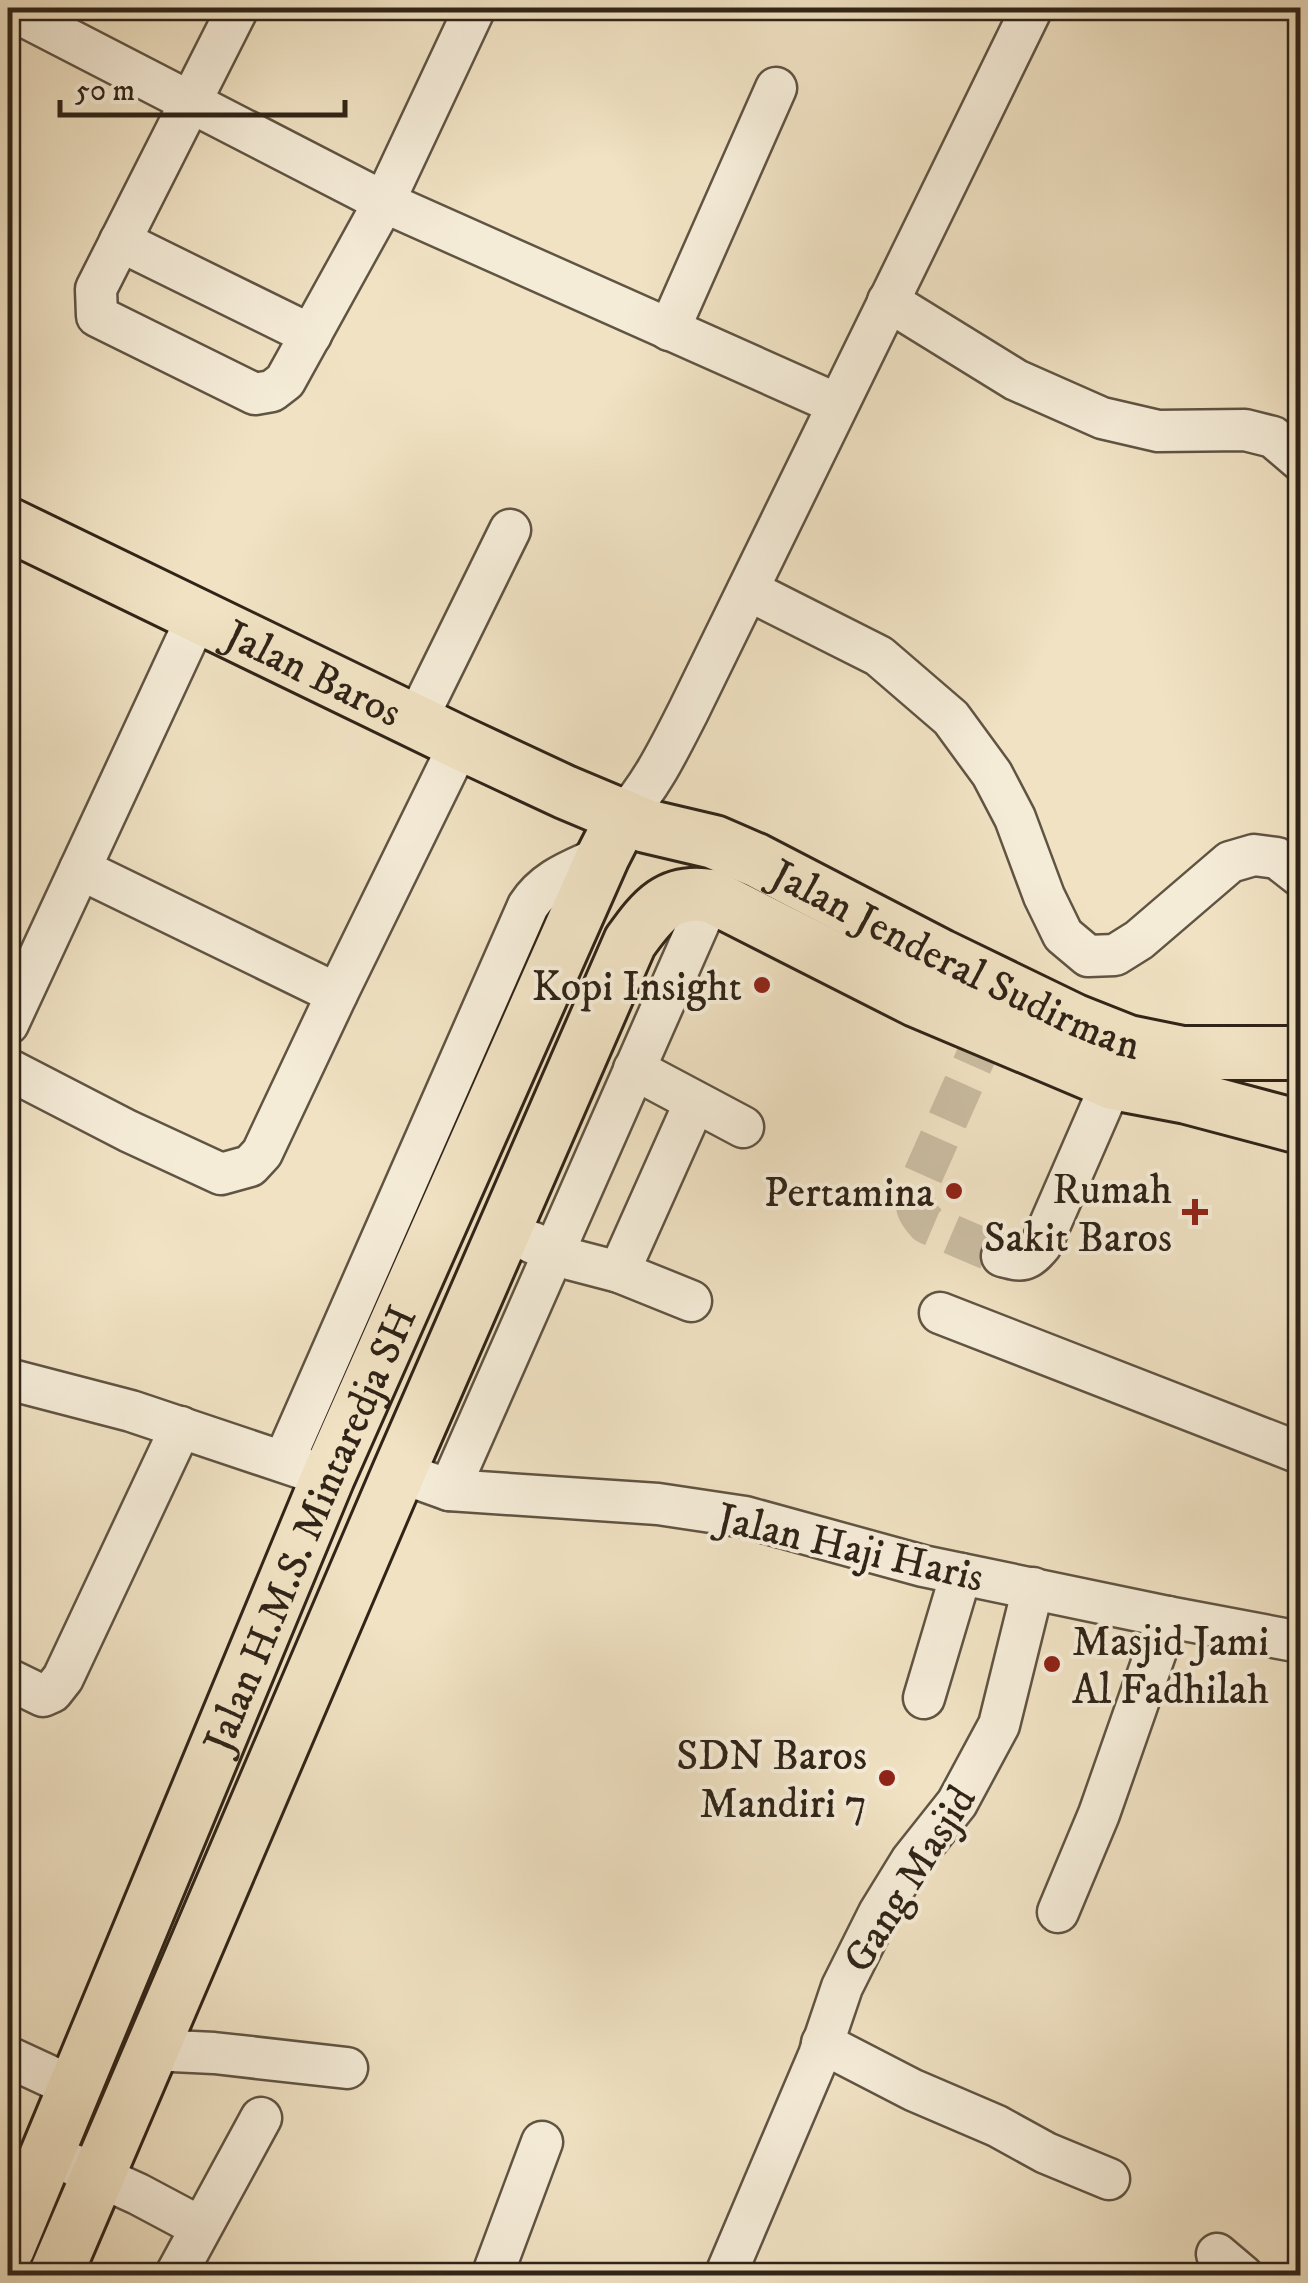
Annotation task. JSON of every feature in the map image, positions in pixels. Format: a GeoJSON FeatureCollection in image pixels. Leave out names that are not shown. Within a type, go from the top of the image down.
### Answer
{"type":"FeatureCollection","features":[{"type":"Feature","properties":{"kind":"main road","name":"Jalan Baros"},"geometry":{"type":"LineString","coordinates":[[8,524],[438,732],[613,836]]}},
{"type":"Feature","properties":{"kind":"main road","name":"Jalan Jenderal Sudirman"},"geometry":{"type":"LineString","coordinates":[[613,836],[646,826],[714,842],[756,860],[998,1009]]}},
{"type":"Feature","properties":{"kind":"main road"},"geometry":{"type":"LineString","coordinates":[[596,1022],[599,950],[627,889],[633,852],[613,836]]}},
{"type":"Feature","properties":{"kind":"main road","name":"Jalan H.M.S. Mintaredja SH"},"geometry":{"type":"LineString","coordinates":[[8,2248],[29,2172],[75,2088],[306,1469],[613,836]]}},
{"type":"Feature","properties":{"kind":"main road","name":"Jalan H.M.S. Mintaredja SH"},"geometry":{"type":"LineString","coordinates":[[55,2276],[630,942],[660,907],[674,898],[690,892],[711,896]]}},
{"type":"Feature","properties":{"kind":"main road"},"geometry":{"type":"LineString","coordinates":[[711,896],[916,1000],[998,1009],[1057,1061],[1121,1062],[1187,1097],[1300,1127]]}},
{"type":"Feature","properties":{"kind":"main road","name":"Jalan Jenderal Sudirman"},"geometry":{"type":"LineString","coordinates":[[1121,1062],[1182,1052],[1300,1053]]}},
{"type":"Feature","properties":{"kind":"main road"},"geometry":{"type":"LineString","coordinates":[[1300,1076],[1296,1094],[1300,1111]]}},
{"type":"Feature","properties":{"kind":"street"},"geometry":{"type":"LineString","coordinates":[[8,8],[384,202],[838,404]]}},
{"type":"Feature","properties":{"kind":"street"},"geometry":{"type":"LineString","coordinates":[[238,8],[96,289],[97,316],[256,394],[285,382],[384,202],[476,8]]}},
{"type":"Feature","properties":{"kind":"street"},"geometry":{"type":"LineString","coordinates":[[613,836],[660,767],[1032,8]]}},
{"type":"Feature","properties":{"kind":"street"},"geometry":{"type":"LineString","coordinates":[[669,330],[776,88]]}},
{"type":"Feature","properties":{"kind":"street"},"geometry":{"type":"LineString","coordinates":[[120,242],[311,335]]}},
{"type":"Feature","properties":{"kind":"street"},"geometry":{"type":"LineString","coordinates":[[888,300],[1016,380],[1102,418],[1158,431],[1245,430],[1273,437],[1300,460]]}},
{"type":"Feature","properties":{"kind":"street"},"geometry":{"type":"LineString","coordinates":[[8,1069],[221,1174],[250,1166],[262,1153],[337,994],[438,732],[510,530]]}},
{"type":"Feature","properties":{"kind":"street"},"geometry":{"type":"LineString","coordinates":[[748,590],[880,656],[951,718],[992,774],[1063,936],[1088,956],[1115,954],[1139,940],[1230,862],[1254,855],[1277,858],[1300,876]]}},
{"type":"Feature","properties":{"kind":"street"},"geometry":{"type":"LineString","coordinates":[[8,1024],[198,615]]}},
{"type":"Feature","properties":{"kind":"street"},"geometry":{"type":"LineString","coordinates":[[80,869],[337,994]]}},
{"type":"Feature","properties":{"kind":"street"},"geometry":{"type":"LineString","coordinates":[[448,1490],[711,896]]}},
{"type":"Feature","properties":{"kind":"street"},"geometry":{"type":"LineString","coordinates":[[1002,1256],[1022,1260],[1040,1246],[1121,1062]]}},
{"type":"Feature","properties":{"kind":"street"},"geometry":{"type":"LineString","coordinates":[[634,1068],[743,1127]]}},
{"type":"Feature","properties":{"kind":"street"},"geometry":{"type":"LineString","coordinates":[[618,1272],[696,1102]]}},
{"type":"Feature","properties":{"kind":"street"},"geometry":{"type":"LineString","coordinates":[[504,1231],[691,1301]]}},
{"type":"Feature","properties":{"kind":"street"},"geometry":{"type":"LineString","coordinates":[[940,1313],[1300,1452]]}},
{"type":"Feature","properties":{"kind":"street"},"geometry":{"type":"LineString","coordinates":[[8,1379],[130,1410],[306,1469]]}},
{"type":"Feature","properties":{"kind":"street"},"geometry":{"type":"LineString","coordinates":[[8,1680],[43,1696],[52,1692],[63,1678],[181,1428]]}},
{"type":"Feature","properties":{"kind":"street","name":"Jalan Haji Haris"},"geometry":{"type":"LineString","coordinates":[[399,1472],[448,1490],[658,1504],[745,1517],[923,1566],[1300,1642]]}},
{"type":"Feature","properties":{"kind":"street"},"geometry":{"type":"LineString","coordinates":[[924,1698],[961,1574]]}},
{"type":"Feature","properties":{"kind":"street","name":"Gang Masjid"},"geometry":{"type":"LineString","coordinates":[[725,2276],[842,1987],[880,1913],[912,1862],[957,1804],[998,1725],[1033,1588]]}},
{"type":"Feature","properties":{"kind":"street"},"geometry":{"type":"LineString","coordinates":[[1058,1912],[1099,1814],[1168,1617]]}},
{"type":"Feature","properties":{"kind":"street"},"geometry":{"type":"LineString","coordinates":[[822,2043],[913,2090],[1109,2179]]}},
{"type":"Feature","properties":{"kind":"street"},"geometry":{"type":"LineString","coordinates":[[151,2050],[347,2068]]}},
{"type":"Feature","properties":{"kind":"street"},"geometry":{"type":"LineString","coordinates":[[8,2057],[75,2088]]}},
{"type":"Feature","properties":{"kind":"street"},"geometry":{"type":"LineString","coordinates":[[174,2276],[261,2118]]}},
{"type":"Feature","properties":{"kind":"street"},"geometry":{"type":"LineString","coordinates":[[492,2276],[542,2142]]}},
{"type":"Feature","properties":{"kind":"street"},"geometry":{"type":"LineString","coordinates":[[29,2172],[97,2176],[200,2226]]}},
{"type":"Feature","properties":{"kind":"tunnel"},"geometry":{"type":"LineString","coordinates":[[988,1029],[920,1182],[916,1204],[927,1224],[1002,1256]]}},
{"type":"Feature","properties":{"kind":"place","name":"Kopi Insight"},"geometry":{"type":"Point","coordinates":[762,985]}},
{"type":"Feature","properties":{"kind":"place","name":"Pertamina"},"geometry":{"type":"Point","coordinates":[954,1191]}},
{"type":"Feature","properties":{"kind":"place","name":"Rumah Sakit Baros"},"geometry":{"type":"Point","coordinates":[1195,1212]}},
{"type":"Feature","properties":{"kind":"place","name":"Masjid Jami Al Fadhilah"},"geometry":{"type":"Point","coordinates":[1052,1664]}},
{"type":"Feature","properties":{"kind":"place","name":"SDN Baros Mandiri 7"},"geometry":{"type":"Point","coordinates":[887,1778]}}]}
